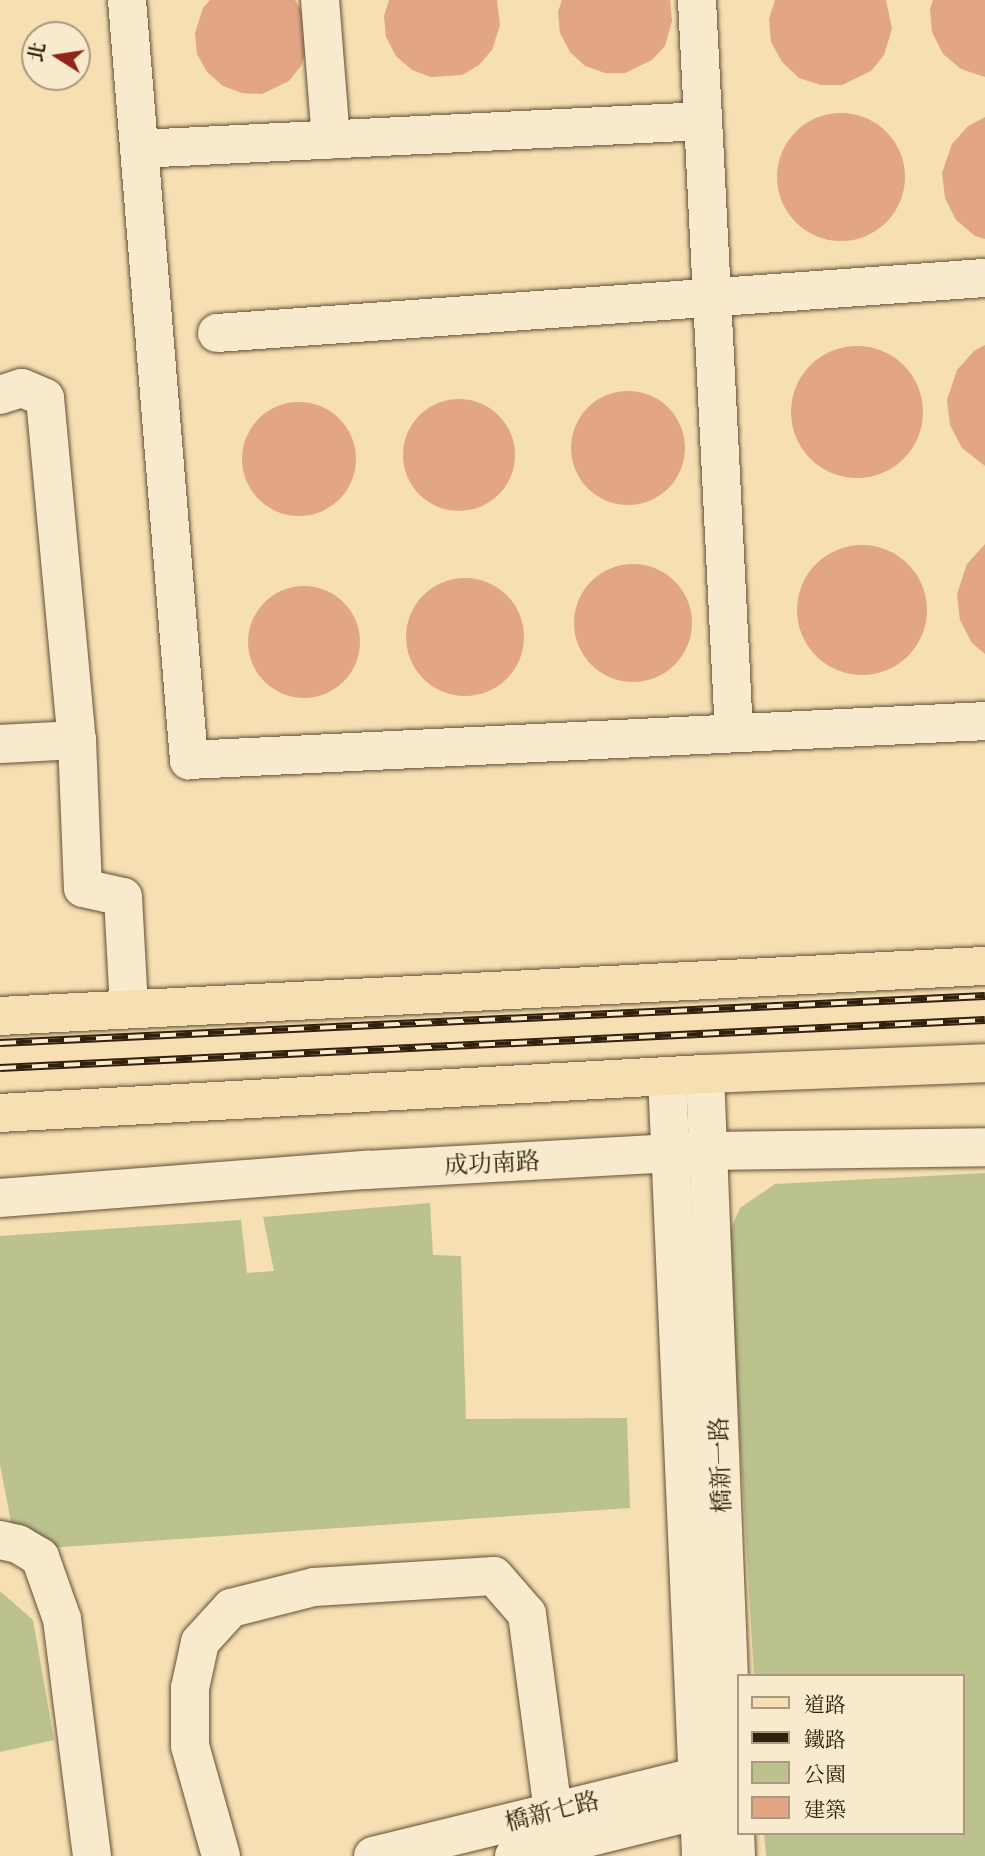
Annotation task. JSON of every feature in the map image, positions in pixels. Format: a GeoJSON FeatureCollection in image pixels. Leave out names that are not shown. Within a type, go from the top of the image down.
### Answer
{"type":"FeatureCollection","features":[{"type":"Feature","properties":{"kind":"main road"},"geometry":{"type":"LineString","coordinates":[[0,1016],[985,966]]}},
{"type":"Feature","properties":{"kind":"main road"},"geometry":{"type":"LineString","coordinates":[[0,1114],[705,1074],[985,1063]]}},
{"type":"Feature","properties":{"kind":"street"},"geometry":{"type":"LineString","coordinates":[[127,0],[189,760],[985,721]]}},
{"type":"Feature","properties":{"kind":"street"},"geometry":{"type":"LineString","coordinates":[[320,0],[331,140]]}},
{"type":"Feature","properties":{"kind":"street"},"geometry":{"type":"LineString","coordinates":[[697,0],[734,733]]}},
{"type":"Feature","properties":{"kind":"street"},"geometry":{"type":"LineString","coordinates":[[139,149],[703,121]]}},
{"type":"Feature","properties":{"kind":"street"},"geometry":{"type":"LineString","coordinates":[[217,333],[985,278]]}},
{"type":"Feature","properties":{"kind":"street"},"geometry":{"type":"LineString","coordinates":[[0,395],[22,388],[45,398],[77,740],[83,888],[123,897],[129,1009]]}},
{"type":"Feature","properties":{"kind":"street"},"geometry":{"type":"LineString","coordinates":[[0,744],[77,740]]}},
{"type":"Feature","properties":{"kind":"street","name":"橋新一路"},"geometry":{"type":"LineString","coordinates":[[701,1856],[696,1794],[690,1152],[705,1074]]}},
{"type":"Feature","properties":{"kind":"street","name":"橋新一路"},"geometry":{"type":"LineString","coordinates":[[667,1076],[690,1152],[736,1856]]}},
{"type":"Feature","properties":{"kind":"street","name":"成功南路"},"geometry":{"type":"LineString","coordinates":[[0,1198],[367,1170],[690,1152],[985,1147]]}},
{"type":"Feature","properties":{"kind":"street"},"geometry":{"type":"LineString","coordinates":[[0,1540],[18,1544],[40,1557],[62,1619],[92,1856]]}},
{"type":"Feature","properties":{"kind":"street"},"geometry":{"type":"LineString","coordinates":[[221,1856],[190,1746],[190,1688],[200,1642],[231,1608],[314,1587],[494,1576],[527,1614],[554,1811]]}},
{"type":"Feature","properties":{"kind":"street","name":"橋新七路"},"geometry":{"type":"LineString","coordinates":[[514,1856],[732,1784]]}},
{"type":"Feature","properties":{"kind":"street","name":"橋新七路"},"geometry":{"type":"LineString","coordinates":[[373,1856],[554,1811],[696,1794]]}},
{"type":"Feature","properties":{"kind":"green space"},"geometry":{"type":"Polygon","coordinates":[[[985,1173],[985,1856],[766,1856],[764,1835],[964,1835],[964,1674],[754,1674],[728,1235],[740,1208],[775,1184],[985,1173]]]}},
{"type":"Feature","properties":{"kind":"green space"},"geometry":{"type":"Polygon","coordinates":[[[430,1203],[433,1255],[461,1256],[466,1419],[627,1418],[630,1508],[47,1548],[11,1522],[0,1465],[0,1236],[241,1220],[247,1273],[274,1271],[263,1217],[430,1203]]]}},
{"type":"Feature","properties":{"kind":"green space"},"geometry":{"type":"Polygon","coordinates":[[[0,1591],[33,1620],[54,1740],[0,1752],[0,1591]]]}},
{"type":"Feature","properties":{"kind":"building"},"geometry":{"type":"Polygon","coordinates":[[[210,0],[295,0],[308,23],[309,42],[301,66],[289,81],[262,94],[242,93],[223,86],[207,72],[197,54],[195,33],[203,8],[210,0]]]}},
{"type":"Feature","properties":{"kind":"building"},"geometry":{"type":"Polygon","coordinates":[[[389,0],[497,0],[500,25],[492,50],[479,65],[462,75],[431,77],[412,70],[396,56],[386,37],[384,16],[389,0]]]}},
{"type":"Feature","properties":{"kind":"building"},"geometry":{"type":"Polygon","coordinates":[[[562,0],[670,0],[672,21],[665,46],[652,60],[625,73],[605,73],[585,66],[570,52],[560,33],[558,12],[562,0]]]}},
{"type":"Feature","properties":{"kind":"building"},"geometry":{"type":"Polygon","coordinates":[[[775,0],[886,0],[892,29],[884,55],[871,71],[842,85],[821,85],[799,78],[782,62],[771,42],[769,19],[775,0]]]}},
{"type":"Feature","properties":{"kind":"building"},"geometry":{"type":"Polygon","coordinates":[[[933,0],[985,0],[985,77],[961,69],[943,54],[932,32],[930,9],[933,0]]]}},
{"type":"Feature","properties":{"kind":"building"},"geometry":{"type":"Polygon","coordinates":[[[841,113],[865,118],[886,132],[900,153],[905,177],[900,201],[886,222],[865,236],[841,241],[817,236],[796,222],[782,201],[777,177],[782,153],[796,132],[817,118],[841,113]]]}},
{"type":"Feature","properties":{"kind":"building"},"geometry":{"type":"Polygon","coordinates":[[[985,117],[985,239],[975,236],[956,220],[945,198],[942,173],[952,144],[968,126],[985,117]]]}},
{"type":"Feature","properties":{"kind":"building"},"geometry":{"type":"Polygon","coordinates":[[[985,345],[985,466],[962,448],[950,425],[947,400],[957,370],[974,351],[985,345]]]}},
{"type":"Feature","properties":{"kind":"building"},"geometry":{"type":"Polygon","coordinates":[[[857,346],[882,351],[904,365],[918,387],[923,412],[918,437],[904,459],[882,473],[857,478],[832,473],[810,459],[796,437],[791,412],[796,387],[810,365],[832,351],[857,346]]]}},
{"type":"Feature","properties":{"kind":"building"},"geometry":{"type":"Polygon","coordinates":[[[628,391],[650,395],[668,408],[681,426],[685,448],[681,470],[668,488],[650,501],[628,505],[606,501],[588,488],[575,470],[571,448],[575,426],[588,408],[606,395],[628,391]]]}},
{"type":"Feature","properties":{"kind":"building"},"geometry":{"type":"Polygon","coordinates":[[[459,399],[480,403],[499,415],[511,434],[515,455],[511,476],[499,495],[480,507],[459,511],[438,507],[419,495],[407,476],[403,455],[407,434],[419,415],[438,403],[459,399]]]}},
{"type":"Feature","properties":{"kind":"building"},"geometry":{"type":"Polygon","coordinates":[[[299,402],[321,407],[339,419],[351,437],[356,459],[351,481],[339,499],[321,511],[299,516],[277,511],[259,499],[247,481],[242,459],[247,437],[259,419],[277,407],[299,402]]]}},
{"type":"Feature","properties":{"kind":"building"},"geometry":{"type":"Polygon","coordinates":[[[985,544],[985,654],[972,643],[960,620],[957,594],[967,564],[985,544]]]}},
{"type":"Feature","properties":{"kind":"building"},"geometry":{"type":"Polygon","coordinates":[[[862,545],[887,550],[908,564],[922,585],[927,610],[922,635],[908,656],[887,670],[862,675],[837,670],[816,656],[802,635],[797,610],[802,585],[816,564],[837,550],[862,545]]]}},
{"type":"Feature","properties":{"kind":"building"},"geometry":{"type":"Polygon","coordinates":[[[633,564],[656,568],[675,581],[688,600],[692,623],[688,646],[675,665],[656,678],[633,682],[610,678],[591,665],[578,646],[574,623],[578,600],[591,581],[610,568],[633,564]]]}},
{"type":"Feature","properties":{"kind":"building"},"geometry":{"type":"Polygon","coordinates":[[[465,578],[488,583],[507,595],[519,614],[524,637],[519,660],[507,679],[488,691],[465,696],[442,691],[423,679],[411,660],[406,637],[411,614],[423,595],[442,583],[465,578]]]}},
{"type":"Feature","properties":{"kind":"building"},"geometry":{"type":"Polygon","coordinates":[[[304,586],[325,590],[344,602],[356,621],[360,642],[356,663],[344,682],[325,694],[304,698],[283,694],[264,682],[252,663],[248,642],[252,621],[264,602],[283,590],[304,586]]]}},
{"type":"Feature","properties":{"kind":"railway"},"geometry":{"type":"LineString","coordinates":[[0,1043],[985,996]]}},
{"type":"Feature","properties":{"kind":"railway"},"geometry":{"type":"LineString","coordinates":[[0,1068],[985,1020]]}}]}
